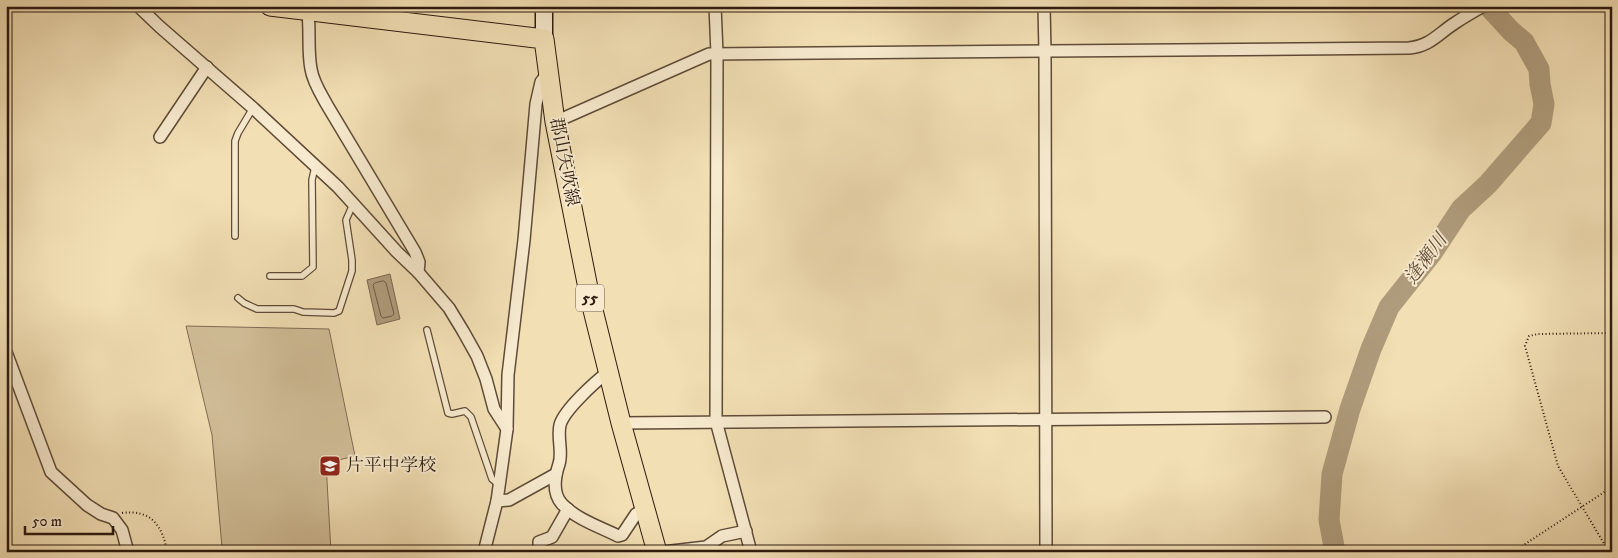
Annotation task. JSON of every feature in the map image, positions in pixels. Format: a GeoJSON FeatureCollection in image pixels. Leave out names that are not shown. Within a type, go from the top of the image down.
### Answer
{"type":"FeatureCollection","features":[{"type":"Feature","properties":{"kind":"main road"},"geometry":{"type":"LineString","coordinates":[[270,6],[307,8],[544,39],[544,6]]}},
{"type":"Feature","properties":{"kind":"main road","name":"郡山矢吹線"},"geometry":{"type":"LineString","coordinates":[[544,39],[555,122],[590,298],[621,423],[657,552]]}},
{"type":"Feature","properties":{"kind":"street"},"geometry":{"type":"LineString","coordinates":[[138,6],[253,108],[317,168],[418,272],[449,308],[463,331],[477,356],[494,409],[507,429]]}},
{"type":"Feature","properties":{"kind":"street"},"geometry":{"type":"LineString","coordinates":[[715,6],[717,54],[716,421],[751,552]]}},
{"type":"Feature","properties":{"kind":"street"},"geometry":{"type":"LineString","coordinates":[[1044,6],[1046,552]]}},
{"type":"Feature","properties":{"kind":"street"},"geometry":{"type":"LineString","coordinates":[[555,122],[708,54],[1409,48],[1436,38],[1455,23],[1483,6]]}},
{"type":"Feature","properties":{"kind":"street"},"geometry":{"type":"LineString","coordinates":[[307,8],[310,20],[309,54],[315,82],[415,252],[419,262],[418,272]]}},
{"type":"Feature","properties":{"kind":"street"},"geometry":{"type":"LineString","coordinates":[[160,137],[207,68]]}},
{"type":"Feature","properties":{"kind":"street"},"geometry":{"type":"LineString","coordinates":[[484,552],[497,501],[507,429],[508,375],[524,240],[535,111],[541,82],[548,73]]}},
{"type":"Feature","properties":{"kind":"street"},"geometry":{"type":"LineString","coordinates":[[6,352],[51,472],[87,505],[101,514],[113,518],[122,530],[128,552]]}},
{"type":"Feature","properties":{"kind":"street"},"geometry":{"type":"LineString","coordinates":[[608,372],[593,384],[563,419],[559,433],[560,462],[556,474],[558,496],[560,503],[568,509],[618,536],[622,535],[636,514],[645,508]]}},
{"type":"Feature","properties":{"kind":"street"},"geometry":{"type":"LineString","coordinates":[[621,423],[1325,417]]}},
{"type":"Feature","properties":{"kind":"street"},"geometry":{"type":"LineString","coordinates":[[497,501],[502,502],[512,499],[556,474]]}},
{"type":"Feature","properties":{"kind":"street"},"geometry":{"type":"LineString","coordinates":[[539,552],[539,542],[552,537],[568,509]]}},
{"type":"Feature","properties":{"kind":"street"},"geometry":{"type":"LineString","coordinates":[[662,552],[706,547],[722,536],[746,531]]}},
{"type":"Feature","properties":{"kind":"lane"},"geometry":{"type":"LineString","coordinates":[[235,236],[235,141],[253,108]]}},
{"type":"Feature","properties":{"kind":"lane"},"geometry":{"type":"LineString","coordinates":[[270,276],[302,276],[313,267],[312,180],[314,171],[317,168]]}},
{"type":"Feature","properties":{"kind":"lane"},"geometry":{"type":"LineString","coordinates":[[238,298],[244,303],[257,308],[292,309],[303,312],[339,311],[353,267],[346,220],[353,204]]}},
{"type":"Feature","properties":{"kind":"lane"},"geometry":{"type":"LineString","coordinates":[[428,330],[448,413],[464,411],[471,417],[492,479],[499,485]]}},
{"type":"Feature","properties":{"kind":"path"},"geometry":{"type":"LineString","coordinates":[[1609,552],[1558,466],[1526,351],[1526,341],[1529,336],[1538,334],[1612,333]]}},
{"type":"Feature","properties":{"kind":"path"},"geometry":{"type":"LineString","coordinates":[[1513,552],[1612,487]]}},
{"type":"Feature","properties":{"kind":"path"},"geometry":{"type":"LineString","coordinates":[[113,518],[119,514],[126,513],[150,517],[160,530],[167,552]]}},
{"type":"Feature","properties":{"kind":"shaded area"},"geometry":{"type":"Polygon","coordinates":[[[186,326],[329,329],[355,456],[326,463],[331,552],[242,552],[222,547],[212,435],[186,326]]]}},
{"type":"Feature","properties":{"kind":"water"},"geometry":{"type":"Polygon","coordinates":[[[390,274],[400,319],[377,325],[367,280],[390,274]]]}},
{"type":"Feature","properties":{"kind":"waterway","name":"逢瀬川"},"geometry":{"type":"LineString","coordinates":[[1335,552],[1329,520],[1332,474],[1350,409],[1371,349],[1389,307],[1432,253],[1461,209],[1488,184],[1541,123],[1544,104],[1539,69],[1524,42],[1488,6]]}},
{"type":"Feature","properties":{"kind":"place","name":"片平中学校"},"geometry":{"type":"Point","coordinates":[330,466]}}]}
